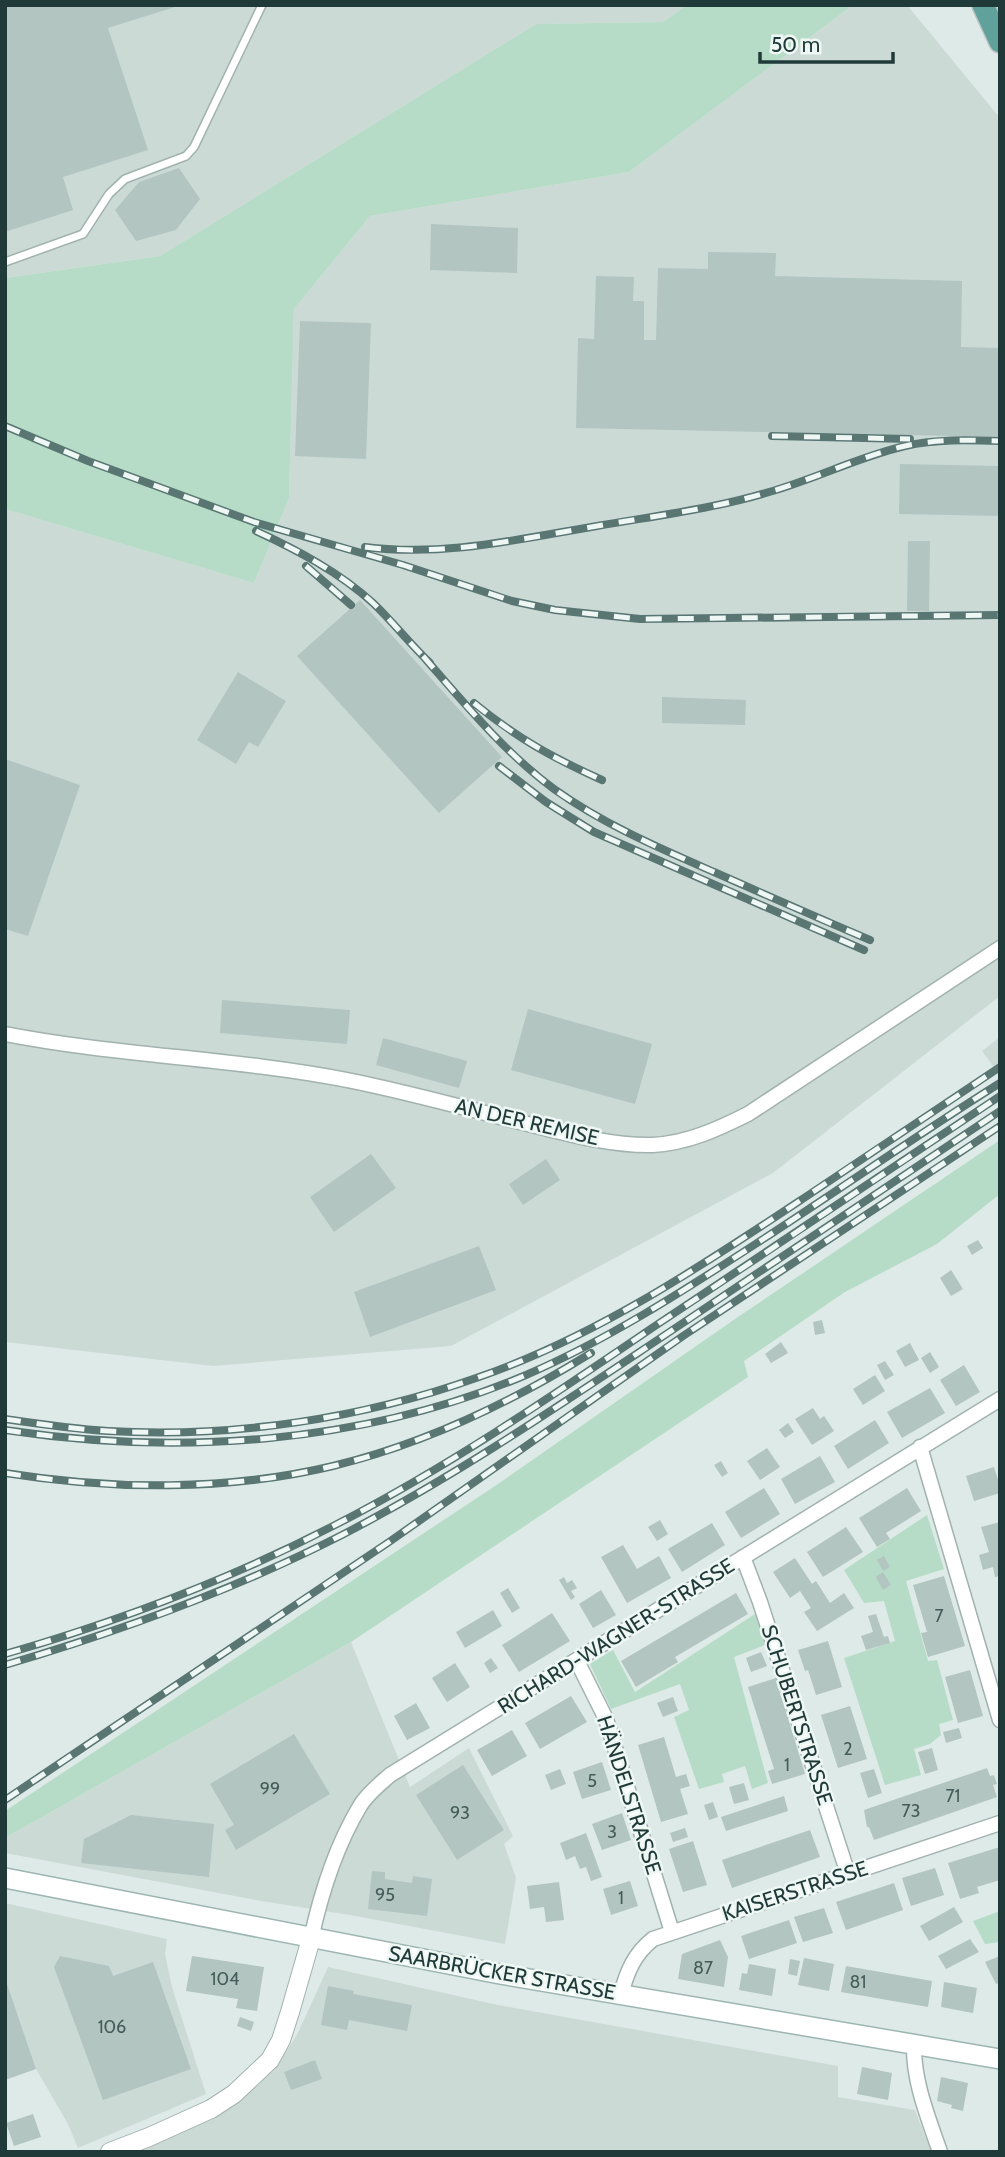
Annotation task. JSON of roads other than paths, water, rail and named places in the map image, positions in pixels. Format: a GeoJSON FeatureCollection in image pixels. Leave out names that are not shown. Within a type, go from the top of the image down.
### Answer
{"type":"FeatureCollection","features":[{"type":"Feature","properties":{"kind":"main road"},"geometry":{"type":"LineString","coordinates":[[983,5],[1000,42]]}},
{"type":"Feature","properties":{"kind":"main road","name":"SAARBRÜCKER STRASSE"},"geometry":{"type":"LineString","coordinates":[[5,1878],[500,1974],[1000,2059]]}},
{"type":"Feature","properties":{"kind":"street","name":"AN DER REMISE"},"geometry":{"type":"LineString","coordinates":[[5,1034],[86,1047],[296,1071],[366,1084],[567,1134],[653,1145],[683,1141],[719,1129],[748,1114],[1000,948]]}},
{"type":"Feature","properties":{"kind":"street","name":"RICHARD-WAGNER-STRASSE"},"geometry":{"type":"LineString","coordinates":[[311,1938],[341,1843],[360,1805],[374,1790],[410,1762],[1000,1399]]}},
{"type":"Feature","properties":{"kind":"street"},"geometry":{"type":"LineString","coordinates":[[920,1447],[1000,1720]]}},
{"type":"Feature","properties":{"kind":"street","name":"SCHUBERTSTRASSE"},"geometry":{"type":"LineString","coordinates":[[743,1558],[760,1602],[848,1874]]}},
{"type":"Feature","properties":{"kind":"street","name":"HÄNDELSTRASSE"},"geometry":{"type":"LineString","coordinates":[[577,1661],[606,1719],[672,1932]]}},
{"type":"Feature","properties":{"kind":"street","name":"KAISERSTRASSE"},"geometry":{"type":"LineString","coordinates":[[621,1994],[628,1968],[643,1947],[653,1939],[1000,1823]]}},
{"type":"Feature","properties":{"kind":"street"},"geometry":{"type":"LineString","coordinates":[[110,2152],[211,2109],[234,2094],[270,2060],[281,2039],[311,1938]]}},
{"type":"Feature","properties":{"kind":"street"},"geometry":{"type":"LineString","coordinates":[[914,2044],[919,2088],[940,2152]]}},
{"type":"Feature","properties":{"kind":"lane"},"geometry":{"type":"LineString","coordinates":[[5,262],[83,234],[109,194],[125,179],[186,156],[194,147],[262,5]]}},
{"type":"Feature","properties":{"kind":"railway"},"geometry":{"type":"LineString","coordinates":[[5,426],[88,461],[254,522],[403,565],[512,601],[555,610],[640,619],[1000,615]]}},
{"type":"Feature","properties":{"kind":"railway"},"geometry":{"type":"LineString","coordinates":[[772,436],[910,439]]}},
{"type":"Feature","properties":{"kind":"railway"},"geometry":{"type":"LineString","coordinates":[[365,547],[424,550],[510,541],[683,512],[748,498],[905,446],[940,441],[1000,441]]}},
{"type":"Feature","properties":{"kind":"railway"},"geometry":{"type":"LineString","coordinates":[[256,531],[302,554],[346,581],[373,603],[430,663]]}},
{"type":"Feature","properties":{"kind":"railway"},"geometry":{"type":"LineString","coordinates":[[306,566],[351,605]]}},
{"type":"Feature","properties":{"kind":"railway"},"geometry":{"type":"LineString","coordinates":[[423,656],[501,743],[536,775],[573,802],[652,844],[870,940]]}},
{"type":"Feature","properties":{"kind":"railway"},"geometry":{"type":"LineString","coordinates":[[474,703],[535,746],[602,780]]}},
{"type":"Feature","properties":{"kind":"railway"},"geometry":{"type":"LineString","coordinates":[[499,766],[546,802],[594,832],[864,950]]}},
{"type":"Feature","properties":{"kind":"railway"},"geometry":{"type":"LineString","coordinates":[[5,1419],[108,1431],[250,1428],[389,1404],[479,1377],[565,1342],[647,1298],[766,1223],[1000,1067]]}},
{"type":"Feature","properties":{"kind":"railway"},"geometry":{"type":"LineString","coordinates":[[5,1430],[137,1442],[270,1438],[335,1430],[464,1398],[526,1375],[643,1315],[1000,1083]]}},
{"type":"Feature","properties":{"kind":"railway"},"geometry":{"type":"LineString","coordinates":[[5,1654],[90,1628],[216,1581],[297,1544],[378,1502],[459,1455],[538,1404],[1000,1096]]}},
{"type":"Feature","properties":{"kind":"railway"},"geometry":{"type":"LineString","coordinates":[[5,1665],[176,1608],[260,1574],[383,1513],[541,1417],[1000,1111]]}},
{"type":"Feature","properties":{"kind":"railway"},"geometry":{"type":"LineString","coordinates":[[5,1800],[389,1542],[683,1336],[1000,1126]]}},
{"type":"Feature","properties":{"kind":"railway"},"geometry":{"type":"LineString","coordinates":[[5,1473],[87,1483],[170,1485],[252,1480],[333,1466],[401,1446],[466,1420],[591,1353]]}}]}
